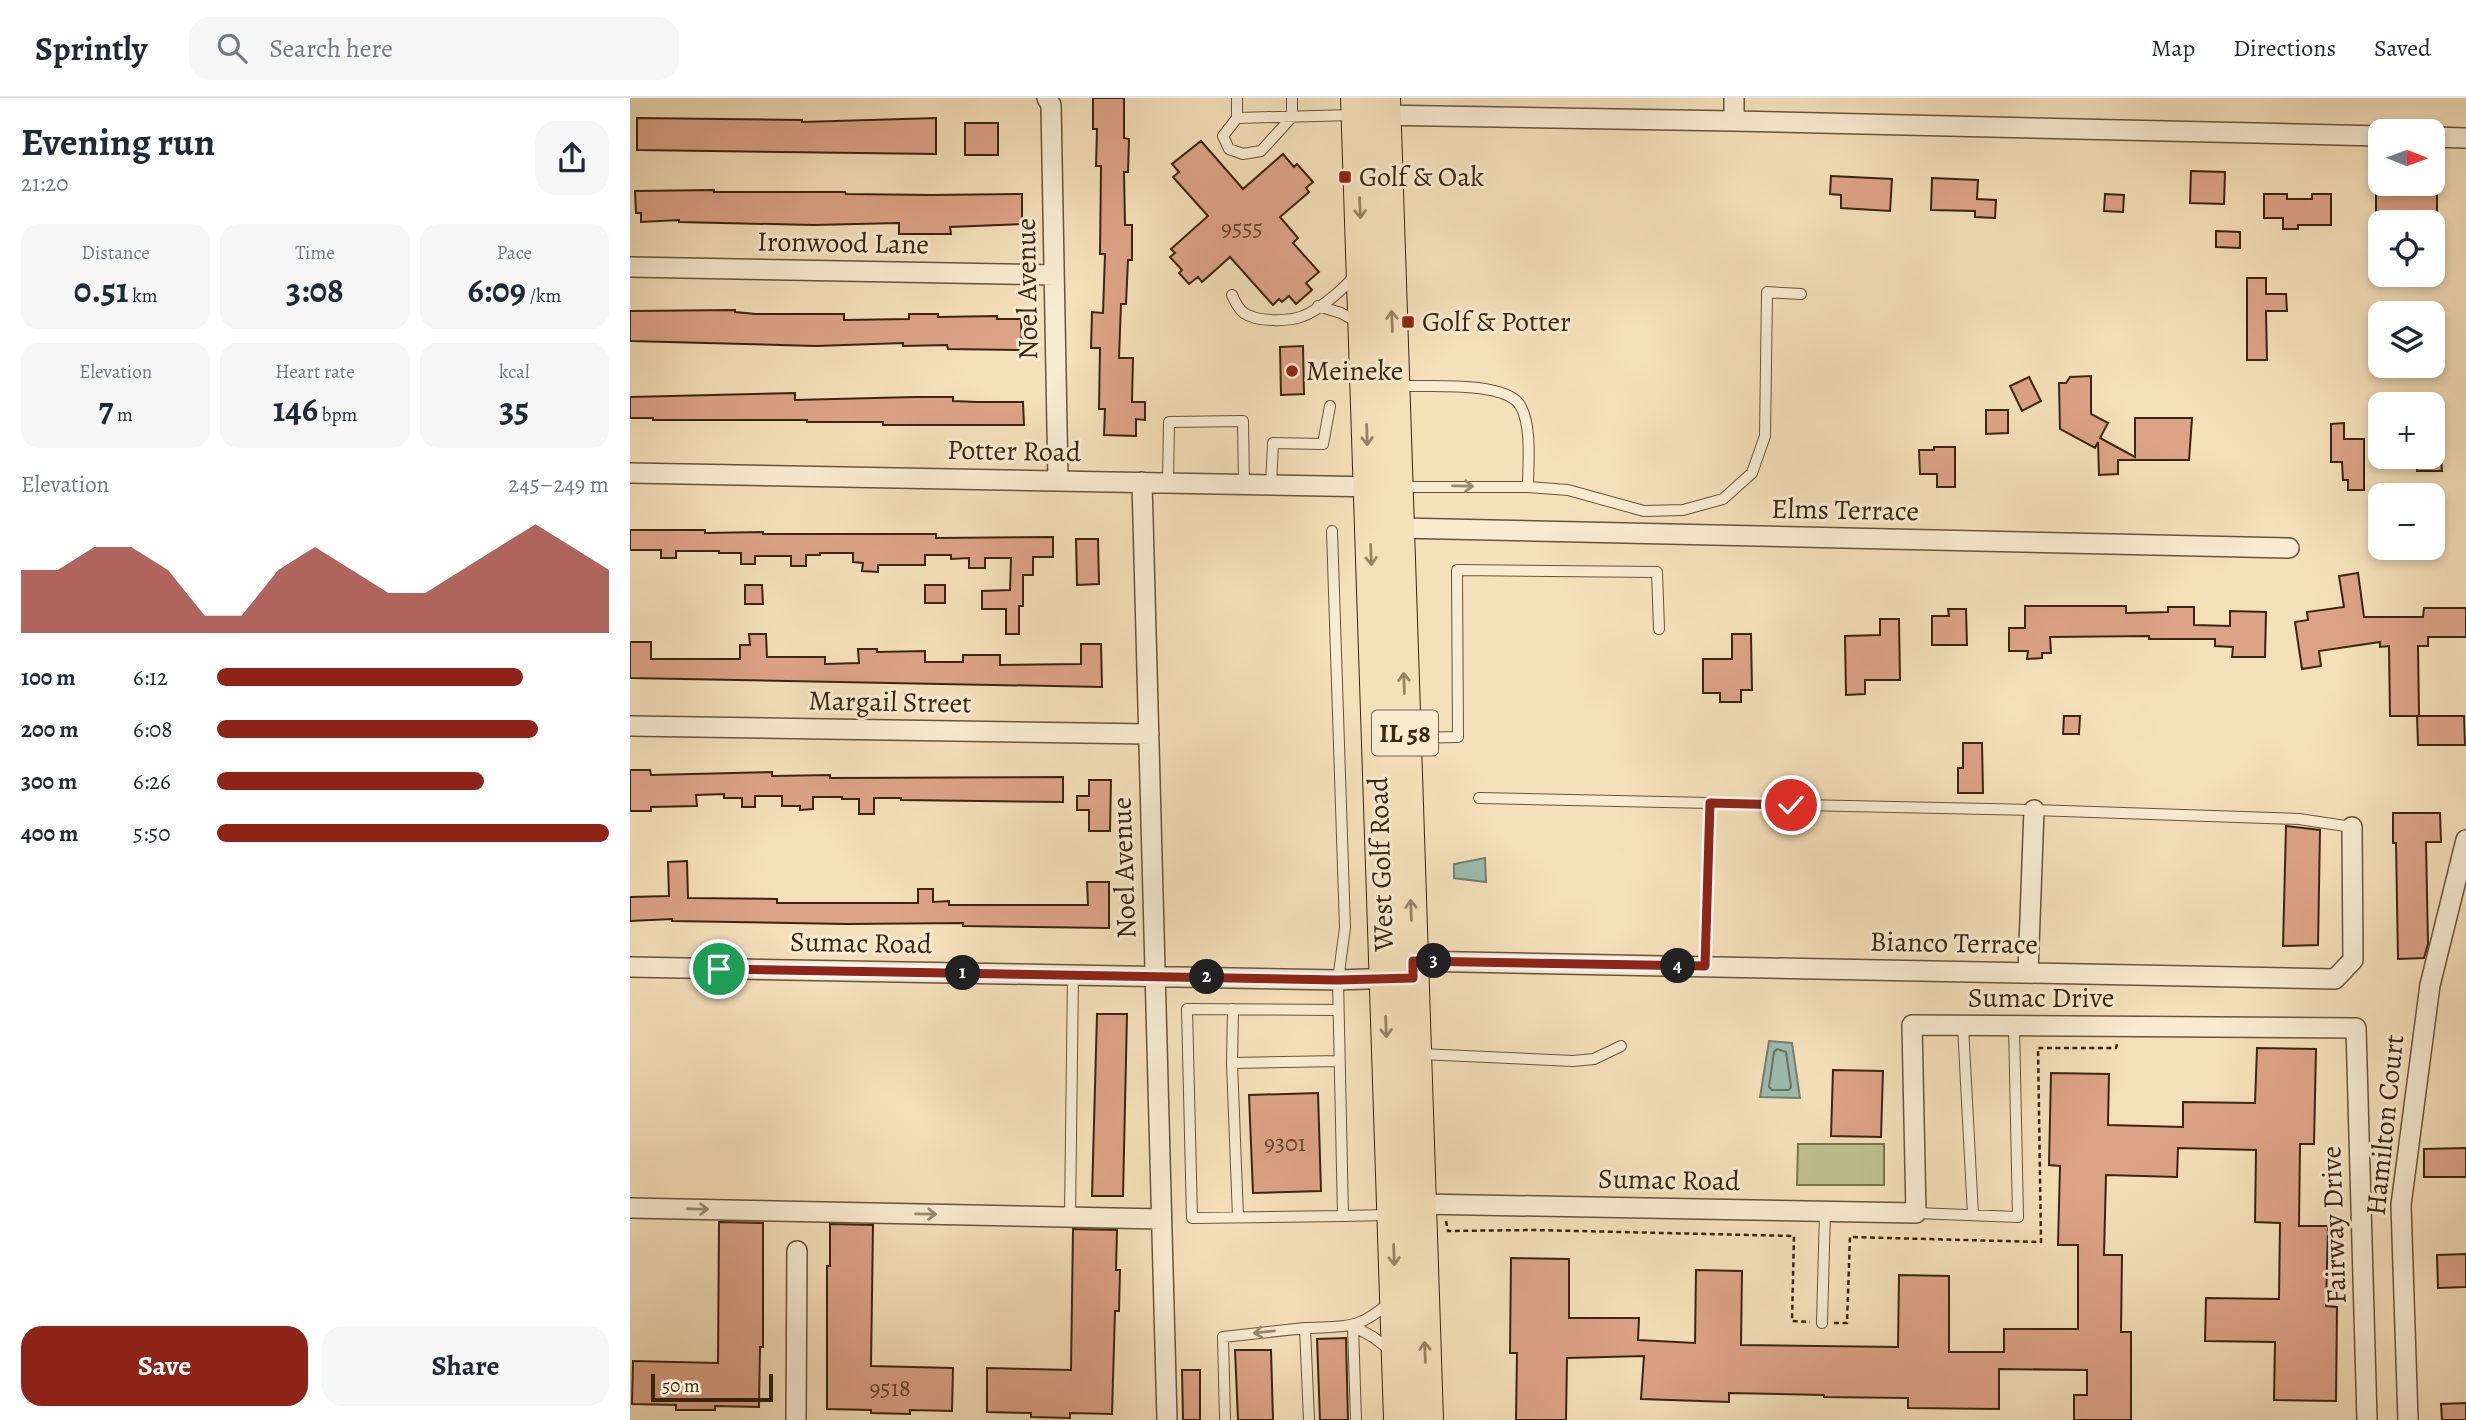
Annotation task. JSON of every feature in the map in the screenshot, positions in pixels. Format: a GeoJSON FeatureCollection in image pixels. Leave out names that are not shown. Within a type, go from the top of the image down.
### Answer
{"type":"FeatureCollection","features":[{"type":"Feature","properties":{"kind":"main road","name":"West Golf Road"},"geometry":{"type":"LineString","coordinates":[[1371,107],[1362,265],[1364,325],[1383,487],[1403,973],[1416,1054],[1432,1204],[1427,1420]]}},
{"type":"Feature","properties":{"kind":"main road","name":"West Golf Road"},"geometry":{"type":"LineString","coordinates":[[1371,107],[1394,386],[1383,487],[1399,528],[1405,738],[1403,973],[1392,1215],[1399,1420]]}},
{"type":"Feature","properties":{"kind":"street","name":"Noel Avenue"},"geometry":{"type":"LineString","coordinates":[[1047,98],[1051,106],[1058,480]]}},
{"type":"Feature","properties":{"kind":"street"},"geometry":{"type":"LineString","coordinates":[[1734,98],[1734,121]]}},
{"type":"Feature","properties":{"kind":"street"},"geometry":{"type":"LineString","coordinates":[[1371,107],[1734,121],[2368,136]]}},
{"type":"Feature","properties":{"kind":"street"},"geometry":{"type":"LineString","coordinates":[[2445,137],[2466,138]]}},
{"type":"Feature","properties":{"kind":"street","name":"Ironwood Lane"},"geometry":{"type":"LineString","coordinates":[[630,267],[1054,275]]}},
{"type":"Feature","properties":{"kind":"street","name":"Potter Road"},"geometry":{"type":"LineString","coordinates":[[630,472],[1383,487]]}},
{"type":"Feature","properties":{"kind":"street","name":"Noel Avenue"},"geometry":{"type":"LineString","coordinates":[[1142,482],[1167,1420]]}},
{"type":"Feature","properties":{"kind":"street","name":"Elms Terrace"},"geometry":{"type":"LineString","coordinates":[[1399,528],[2290,548]]}},
{"type":"Feature","properties":{"kind":"street","name":"Margail Street"},"geometry":{"type":"LineString","coordinates":[[630,726],[1149,734]]}},
{"type":"Feature","properties":{"kind":"street"},"geometry":{"type":"LineString","coordinates":[[2028,973],[2034,810]]}},
{"type":"Feature","properties":{"kind":"street","name":"Bianco Terrace"},"geometry":{"type":"LineString","coordinates":[[1403,973],[1705,966],[2335,979],[2353,960],[2353,827]]}},
{"type":"Feature","properties":{"kind":"street","name":"Hamilton Court"},"geometry":{"type":"LineString","coordinates":[[2408,1420],[2401,1205],[2430,985],[2466,840]]}},
{"type":"Feature","properties":{"kind":"street","name":"Sumac Road"},"geometry":{"type":"LineString","coordinates":[[630,967],[1338,980],[1403,973]]}},
{"type":"Feature","properties":{"kind":"street","name":"Sumac Drive"},"geometry":{"type":"LineString","coordinates":[[1916,1213],[1912,1025],[2356,1028]]}},
{"type":"Feature","properties":{"kind":"street","name":"Fairway Drive"},"geometry":{"type":"LineString","coordinates":[[2356,1028],[2367,1420]]}},
{"type":"Feature","properties":{"kind":"street","name":"Sumac Road"},"geometry":{"type":"LineString","coordinates":[[1432,1204],[1916,1213]]}},
{"type":"Feature","properties":{"kind":"street"},"geometry":{"type":"LineString","coordinates":[[630,1208],[1161,1219]]}},
{"type":"Feature","properties":{"kind":"street"},"geometry":{"type":"LineString","coordinates":[[796,1420],[797,1251]]}},
{"type":"Feature","properties":{"kind":"lane"},"geometry":{"type":"LineString","coordinates":[[1237,98],[1237,118],[1223,136],[1228,149],[1243,153],[1261,151],[1292,117],[1292,98]]}},
{"type":"Feature","properties":{"kind":"lane"},"geometry":{"type":"LineString","coordinates":[[1237,118],[1292,117],[1371,107]]}},
{"type":"Feature","properties":{"kind":"lane"},"geometry":{"type":"LineString","coordinates":[[1232,295],[1241,312],[1254,318],[1292,319],[1305,316],[1346,284],[1362,265]]}},
{"type":"Feature","properties":{"kind":"lane"},"geometry":{"type":"LineString","coordinates":[[1383,487],[1528,487],[1568,490],[1644,511],[1683,510],[1723,499],[1752,473],[1765,436],[1767,292],[1801,294]]}},
{"type":"Feature","properties":{"kind":"lane"},"geometry":{"type":"LineString","coordinates":[[1318,306],[1364,325]]}},
{"type":"Feature","properties":{"kind":"lane"},"geometry":{"type":"LineString","coordinates":[[1394,386],[1488,388],[1511,395],[1521,406],[1528,438],[1528,487]]}},
{"type":"Feature","properties":{"kind":"lane"},"geometry":{"type":"LineString","coordinates":[[1271,486],[1273,443],[1323,444],[1330,406]]}},
{"type":"Feature","properties":{"kind":"lane"},"geometry":{"type":"LineString","coordinates":[[1168,483],[1169,422],[1243,421],[1244,485]]}},
{"type":"Feature","properties":{"kind":"lane"},"geometry":{"type":"LineString","coordinates":[[1332,531],[1345,928],[1338,980],[1343,1216]]}},
{"type":"Feature","properties":{"kind":"lane"},"geometry":{"type":"LineString","coordinates":[[1405,738],[1458,737],[1457,570],[1657,572],[1660,629]]}},
{"type":"Feature","properties":{"kind":"lane"},"geometry":{"type":"LineString","coordinates":[[1479,798],[2034,810],[2299,819],[2353,827]]}},
{"type":"Feature","properties":{"kind":"lane"},"geometry":{"type":"LineString","coordinates":[[1705,966],[1710,803]]}},
{"type":"Feature","properties":{"kind":"lane"},"geometry":{"type":"LineString","coordinates":[[1070,1217],[1073,975]]}},
{"type":"Feature","properties":{"kind":"lane"},"geometry":{"type":"LineString","coordinates":[[1338,1010],[1187,1009],[1192,1218],[1392,1215]]}},
{"type":"Feature","properties":{"kind":"lane"},"geometry":{"type":"LineString","coordinates":[[1233,1009],[1232,1063],[1238,1217]]}},
{"type":"Feature","properties":{"kind":"lane"},"geometry":{"type":"LineString","coordinates":[[1964,1026],[1973,1215]]}},
{"type":"Feature","properties":{"kind":"lane"},"geometry":{"type":"LineString","coordinates":[[1916,1213],[2018,1217],[2014,1026]]}},
{"type":"Feature","properties":{"kind":"lane"},"geometry":{"type":"LineString","coordinates":[[1416,1054],[1573,1061],[1594,1059],[1621,1046]]}},
{"type":"Feature","properties":{"kind":"lane"},"geometry":{"type":"LineString","coordinates":[[1232,1063],[1339,1061]]}},
{"type":"Feature","properties":{"kind":"lane"},"geometry":{"type":"LineString","coordinates":[[1822,1323],[1825,1211]]}},
{"type":"Feature","properties":{"kind":"lane"},"geometry":{"type":"LineString","coordinates":[[1225,1420],[1223,1337],[1353,1326],[1370,1320],[1395,1298]]}},
{"type":"Feature","properties":{"kind":"lane"},"geometry":{"type":"LineString","coordinates":[[1353,1326],[1373,1337],[1397,1356]]}},
{"type":"Feature","properties":{"kind":"lane"},"geometry":{"type":"LineString","coordinates":[[1353,1326],[1350,1358],[1352,1403],[1356,1420]]}},
{"type":"Feature","properties":{"kind":"lane"},"geometry":{"type":"LineString","coordinates":[[1305,1328],[1312,1360],[1314,1405],[1309,1420]]}},
{"type":"Feature","properties":{"kind":"path"},"geometry":{"type":"LineString","coordinates":[[1432,1204],[1447,1231],[1534,1230],[1794,1236],[1792,1321],[1822,1323]]}},
{"type":"Feature","properties":{"kind":"green space"},"geometry":{"type":"Polygon","coordinates":[[[1798,1144],[1884,1144],[1884,1185],[1797,1185],[1798,1144]]]}},
{"type":"Feature","properties":{"kind":"water"},"geometry":{"type":"Polygon","coordinates":[[[1485,858],[1486,882],[1454,878],[1454,864],[1485,858]]]}},
{"type":"Feature","properties":{"kind":"water"},"geometry":{"type":"Polygon","coordinates":[[[1769,1041],[1792,1043],[1800,1098],[1760,1097],[1769,1041]]]}},
{"type":"Feature","properties":{"kind":"building"},"geometry":{"type":"Polygon","coordinates":[[[1093,98],[1124,98],[1124,138],[1129,139],[1128,172],[1124,172],[1125,225],[1132,225],[1132,260],[1128,260],[1126,304],[1121,304],[1119,358],[1133,358],[1132,402],[1145,402],[1145,420],[1136,419],[1136,436],[1104,435],[1105,409],[1099,409],[1100,348],[1091,348],[1092,312],[1103,313],[1105,254],[1100,254],[1101,166],[1096,166],[1097,129],[1093,129],[1093,98]]]}},
{"type":"Feature","properties":{"kind":"building"},"geometry":{"type":"Polygon","coordinates":[[[637,118],[802,122],[936,118],[936,154],[637,150],[637,118]]]}},
{"type":"Feature","properties":{"kind":"building"},"geometry":{"type":"Polygon","coordinates":[[[965,123],[998,123],[998,155],[965,155],[965,123]]]}},
{"type":"Feature","properties":{"kind":"building"},"geometry":{"type":"Polygon","coordinates":[[[1201,141],[1243,189],[1283,154],[1294,167],[1297,164],[1313,182],[1306,188],[1309,192],[1280,217],[1298,238],[1293,243],[1319,272],[1306,283],[1312,290],[1296,304],[1289,296],[1282,302],[1279,299],[1273,305],[1230,257],[1202,282],[1198,277],[1189,284],[1179,273],[1182,270],[1170,257],[1175,253],[1171,249],[1208,216],[1173,177],[1179,172],[1172,164],[1201,141]]]}},
{"type":"Feature","properties":{"kind":"building"},"geometry":{"type":"Polygon","coordinates":[[[2191,171],[2225,172],[2224,204],[2190,203],[2191,171]]]}},
{"type":"Feature","properties":{"kind":"building"},"geometry":{"type":"Polygon","coordinates":[[[1831,176],[1892,179],[1890,211],[1841,208],[1841,195],[1830,194],[1831,176]]]}},
{"type":"Feature","properties":{"kind":"building"},"geometry":{"type":"Polygon","coordinates":[[[1932,178],[1978,180],[1977,199],[1996,200],[1995,218],[1975,217],[1975,211],[1931,210],[1932,178]]]}},
{"type":"Feature","properties":{"kind":"building"},"geometry":{"type":"Polygon","coordinates":[[[714,190],[846,194],[1022,194],[1022,224],[950,227],[951,234],[899,234],[899,223],[813,225],[679,220],[641,222],[641,213],[636,213],[635,191],[714,190]]]}},
{"type":"Feature","properties":{"kind":"building"},"geometry":{"type":"Polygon","coordinates":[[[2105,194],[2124,195],[2123,212],[2104,211],[2105,194]]]}},
{"type":"Feature","properties":{"kind":"building"},"geometry":{"type":"Polygon","coordinates":[[[2264,194],[2287,194],[2287,199],[2312,199],[2312,194],[2331,194],[2331,225],[2298,225],[2298,229],[2283,229],[2283,218],[2264,218],[2264,194]]]}},
{"type":"Feature","properties":{"kind":"building"},"geometry":{"type":"Polygon","coordinates":[[[2376,196],[2437,196],[2437,210],[2376,210],[2376,196]]]}},
{"type":"Feature","properties":{"kind":"building"},"geometry":{"type":"Polygon","coordinates":[[[2216,231],[2240,232],[2240,248],[2216,247],[2216,231]]]}},
{"type":"Feature","properties":{"kind":"building"},"geometry":{"type":"Polygon","coordinates":[[[2247,278],[2266,278],[2266,294],[2286,294],[2287,311],[2266,311],[2267,360],[2247,360],[2247,278]]]}},
{"type":"Feature","properties":{"kind":"building"},"geometry":{"type":"Polygon","coordinates":[[[735,310],[756,314],[844,314],[844,320],[909,319],[909,314],[1021,319],[1022,350],[948,349],[947,345],[903,346],[903,343],[816,346],[630,341],[630,311],[735,310]]]}},
{"type":"Feature","properties":{"kind":"building","name":"Meineke"},"geometry":{"type":"Polygon","coordinates":[[[1303,346],[1304,394],[1281,395],[1280,347],[1303,346]]]}},
{"type":"Feature","properties":{"kind":"building"},"geometry":{"type":"Polygon","coordinates":[[[2091,376],[2091,414],[2108,423],[2100,438],[2135,457],[2135,418],[2192,418],[2189,460],[2118,460],[2118,474],[2099,475],[2098,442],[2095,448],[2060,429],[2059,383],[2066,383],[2070,377],[2091,376]]]}},
{"type":"Feature","properties":{"kind":"building"},"geometry":{"type":"Polygon","coordinates":[[[2029,377],[2041,401],[2022,411],[2010,386],[2029,377]]]}},
{"type":"Feature","properties":{"kind":"building"},"geometry":{"type":"Polygon","coordinates":[[[795,393],[795,400],[953,397],[953,401],[1023,402],[1024,425],[883,425],[883,422],[630,418],[630,397],[795,393]]]}},
{"type":"Feature","properties":{"kind":"building"},"geometry":{"type":"Polygon","coordinates":[[[1986,410],[2008,410],[2008,433],[1986,434],[1986,410]]]}},
{"type":"Feature","properties":{"kind":"building"},"geometry":{"type":"Polygon","coordinates":[[[2344,423],[2344,439],[2364,439],[2364,490],[2348,490],[2348,480],[2343,480],[2342,462],[2331,462],[2331,424],[2344,423]]]}},
{"type":"Feature","properties":{"kind":"building"},"geometry":{"type":"Polygon","coordinates":[[[1934,447],[1955,447],[1955,487],[1937,487],[1937,474],[1920,474],[1919,450],[1934,450],[1934,447]]]}},
{"type":"Feature","properties":{"kind":"building"},"geometry":{"type":"Polygon","coordinates":[[[2442,469],[2442,471],[2417,471],[2442,469]]]}},
{"type":"Feature","properties":{"kind":"building"},"geometry":{"type":"Polygon","coordinates":[[[630,530],[705,530],[705,533],[763,534],[936,534],[936,538],[1053,537],[1053,557],[1033,557],[1033,575],[1023,575],[1019,634],[1006,634],[1006,609],[982,609],[982,591],[1010,590],[1011,558],[985,558],[985,568],[969,568],[969,558],[951,559],[951,555],[925,555],[925,565],[878,565],[878,572],[862,571],[863,563],[853,562],[853,553],[806,555],[806,566],[791,566],[791,556],[755,556],[755,564],[741,564],[741,553],[676,551],[676,558],[661,558],[661,550],[630,550],[630,530]]]}},
{"type":"Feature","properties":{"kind":"building"},"geometry":{"type":"Polygon","coordinates":[[[1076,539],[1098,539],[1099,584],[1077,585],[1076,539]]]}},
{"type":"Feature","properties":{"kind":"building"},"geometry":{"type":"Polygon","coordinates":[[[2358,573],[2364,617],[2423,617],[2424,608],[2466,608],[2466,637],[2428,637],[2428,646],[2418,646],[2419,716],[2390,716],[2389,646],[2380,647],[2380,642],[2319,651],[2321,666],[2302,669],[2295,622],[2308,620],[2307,612],[2344,607],[2339,576],[2358,573]]]}},
{"type":"Feature","properties":{"kind":"building"},"geometry":{"type":"Polygon","coordinates":[[[745,585],[762,585],[763,604],[745,604],[745,585]]]}},
{"type":"Feature","properties":{"kind":"building"},"geometry":{"type":"Polygon","coordinates":[[[925,585],[945,585],[945,603],[925,603],[925,585]]]}},
{"type":"Feature","properties":{"kind":"building"},"geometry":{"type":"Polygon","coordinates":[[[2025,606],[2126,606],[2126,613],[2168,612],[2168,607],[2194,607],[2194,625],[2230,626],[2230,611],[2266,612],[2265,657],[2232,657],[2233,647],[2215,646],[2215,639],[2149,639],[2149,636],[2050,637],[2051,653],[2042,653],[2042,658],[2027,659],[2028,651],[2009,651],[2009,628],[2025,628],[2025,606]]]}},
{"type":"Feature","properties":{"kind":"building"},"geometry":{"type":"Polygon","coordinates":[[[1948,609],[1966,609],[1967,645],[1932,645],[1932,616],[1949,616],[1948,609]]]}},
{"type":"Feature","properties":{"kind":"building"},"geometry":{"type":"Polygon","coordinates":[[[1880,619],[1899,619],[1900,680],[1865,680],[1865,694],[1846,695],[1845,636],[1880,635],[1880,619]]]}},
{"type":"Feature","properties":{"kind":"building"},"geometry":{"type":"Polygon","coordinates":[[[749,634],[766,634],[767,657],[825,657],[825,664],[859,663],[858,649],[877,649],[877,652],[925,651],[925,662],[963,662],[963,655],[1000,655],[1000,665],[1081,664],[1081,644],[1101,644],[1102,687],[630,678],[630,642],[651,642],[651,659],[740,659],[740,645],[750,645],[749,634]]]}},
{"type":"Feature","properties":{"kind":"building"},"geometry":{"type":"Polygon","coordinates":[[[1732,634],[1751,634],[1752,690],[1741,690],[1741,702],[1720,702],[1720,693],[1703,693],[1703,659],[1732,659],[1732,634]]]}},
{"type":"Feature","properties":{"kind":"building"},"geometry":{"type":"Polygon","coordinates":[[[2064,716],[2080,716],[2079,734],[2063,734],[2064,716]]]}},
{"type":"Feature","properties":{"kind":"building"},"geometry":{"type":"Polygon","coordinates":[[[2417,716],[2464,716],[2465,745],[2418,745],[2417,716]]]}},
{"type":"Feature","properties":{"kind":"building"},"geometry":{"type":"Polygon","coordinates":[[[1963,743],[1982,743],[1983,793],[1958,793],[1958,768],[1963,768],[1963,743]]]}},
{"type":"Feature","properties":{"kind":"building"},"geometry":{"type":"Polygon","coordinates":[[[630,770],[650,770],[651,775],[772,772],[772,776],[830,775],[830,778],[1063,777],[1063,802],[874,798],[874,814],[859,814],[859,799],[813,797],[813,809],[800,810],[800,806],[782,806],[782,796],[755,796],[755,807],[742,807],[742,798],[724,798],[724,794],[696,795],[697,806],[651,807],[651,811],[630,811],[630,770]]]}},
{"type":"Feature","properties":{"kind":"building"},"geometry":{"type":"Polygon","coordinates":[[[1089,780],[1111,780],[1110,831],[1089,831],[1089,810],[1077,810],[1077,796],[1089,796],[1089,780]]]}},
{"type":"Feature","properties":{"kind":"building"},"geometry":{"type":"Polygon","coordinates":[[[2393,813],[2440,813],[2441,842],[2426,842],[2428,944],[2424,958],[2398,959],[2393,813]]]}},
{"type":"Feature","properties":{"kind":"building"},"geometry":{"type":"Polygon","coordinates":[[[2286,826],[2320,830],[2318,945],[2283,946],[2286,826]]]}},
{"type":"Feature","properties":{"kind":"building"},"geometry":{"type":"Polygon","coordinates":[[[687,861],[688,898],[777,899],[777,903],[918,903],[918,889],[933,889],[933,902],[949,901],[949,905],[1088,905],[1087,882],[1109,882],[1109,928],[963,926],[963,923],[847,924],[672,919],[630,921],[630,897],[669,896],[668,862],[687,861]]]}},
{"type":"Feature","properties":{"kind":"building"},"geometry":{"type":"Polygon","coordinates":[[[1097,1014],[1127,1014],[1123,1196],[1092,1196],[1097,1014]]]}},
{"type":"Feature","properties":{"kind":"building"},"geometry":{"type":"Polygon","coordinates":[[[2257,1048],[2316,1049],[2314,1144],[2300,1144],[2299,1226],[2328,1226],[2326,1306],[2337,1307],[2336,1401],[2274,1400],[2275,1342],[2205,1341],[2206,1298],[2279,1299],[2280,1223],[2255,1222],[2256,1150],[2178,1148],[2177,1177],[2106,1175],[2104,1255],[2122,1255],[2121,1332],[2131,1332],[2131,1420],[2074,1420],[2074,1395],[2087,1395],[2087,1370],[1999,1369],[1999,1409],[1908,1408],[1908,1398],[1824,1395],[1729,1393],[1729,1402],[1641,1399],[1644,1356],[1567,1358],[1566,1420],[1516,1420],[1517,1353],[1510,1353],[1511,1258],[1569,1259],[1569,1318],[1639,1318],[1638,1340],[1695,1343],[1696,1270],[1742,1271],[1741,1345],[1898,1347],[1899,1275],[1949,1276],[1949,1352],[2004,1352],[2004,1329],[2078,1329],[2078,1245],[2058,1245],[2060,1166],[2049,1165],[2051,1073],[2109,1074],[2108,1125],[2183,1127],[2183,1102],[2255,1103],[2257,1048]]]}},
{"type":"Feature","properties":{"kind":"building"},"geometry":{"type":"Polygon","coordinates":[[[1833,1070],[1883,1071],[1881,1137],[1831,1136],[1833,1070]]]}},
{"type":"Feature","properties":{"kind":"building"},"geometry":{"type":"Polygon","coordinates":[[[1318,1093],[1321,1191],[1253,1193],[1249,1095],[1318,1093]]]}},
{"type":"Feature","properties":{"kind":"building"},"geometry":{"type":"Polygon","coordinates":[[[2466,1148],[2466,1177],[2424,1177],[2424,1149],[2466,1148]]]}},
{"type":"Feature","properties":{"kind":"building"},"geometry":{"type":"Polygon","coordinates":[[[719,1222],[763,1223],[763,1347],[760,1347],[759,1407],[715,1406],[715,1410],[676,1410],[676,1405],[632,1404],[633,1361],[718,1363],[719,1222]]]}},
{"type":"Feature","properties":{"kind":"building"},"geometry":{"type":"Polygon","coordinates":[[[830,1224],[873,1225],[871,1366],[953,1368],[952,1411],[910,1410],[910,1414],[827,1409],[827,1266],[830,1266],[830,1224]]]}},
{"type":"Feature","properties":{"kind":"building"},"geometry":{"type":"Polygon","coordinates":[[[1073,1229],[1117,1230],[1119,1311],[1115,1311],[1112,1414],[1070,1413],[1070,1418],[1031,1417],[1031,1413],[987,1412],[987,1368],[1071,1370],[1073,1229]]]}},
{"type":"Feature","properties":{"kind":"building"},"geometry":{"type":"Polygon","coordinates":[[[2466,1254],[2466,1287],[2438,1288],[2437,1255],[2466,1254]]]}},
{"type":"Feature","properties":{"kind":"building"},"geometry":{"type":"Polygon","coordinates":[[[1346,1338],[1348,1420],[1320,1420],[1317,1339],[1346,1338]]]}},
{"type":"Feature","properties":{"kind":"building"},"geometry":{"type":"Polygon","coordinates":[[[1235,1350],[1271,1350],[1273,1420],[1238,1420],[1235,1350]]]}},
{"type":"Feature","properties":{"kind":"building"},"geometry":{"type":"Polygon","coordinates":[[[1182,1370],[1200,1370],[1200,1420],[1183,1420],[1182,1370]]]}},
{"type":"Feature","properties":{"kind":"building"},"geometry":{"type":"Polygon","coordinates":[[[2466,1403],[2466,1420],[2442,1420],[2441,1404],[2466,1403]]]}},
{"type":"Feature","properties":{"kind":"place","name":"Golf & Oak"},"geometry":{"type":"Point","coordinates":[1345,177]}},
{"type":"Feature","properties":{"kind":"place","name":"Golf & Potter"},"geometry":{"type":"Point","coordinates":[1408,322]}},
{"type":"Feature","properties":{"kind":"place","name":"Meineke"},"geometry":{"type":"Point","coordinates":[1292,371]}},
{"type":"Feature","properties":{"kind":"route"},"geometry":{"type":"LineString","coordinates":[[719,969],[1338,980],[1413,978],[1413,961],[1705,966],[1710,803],[1791,805]]}}]}
